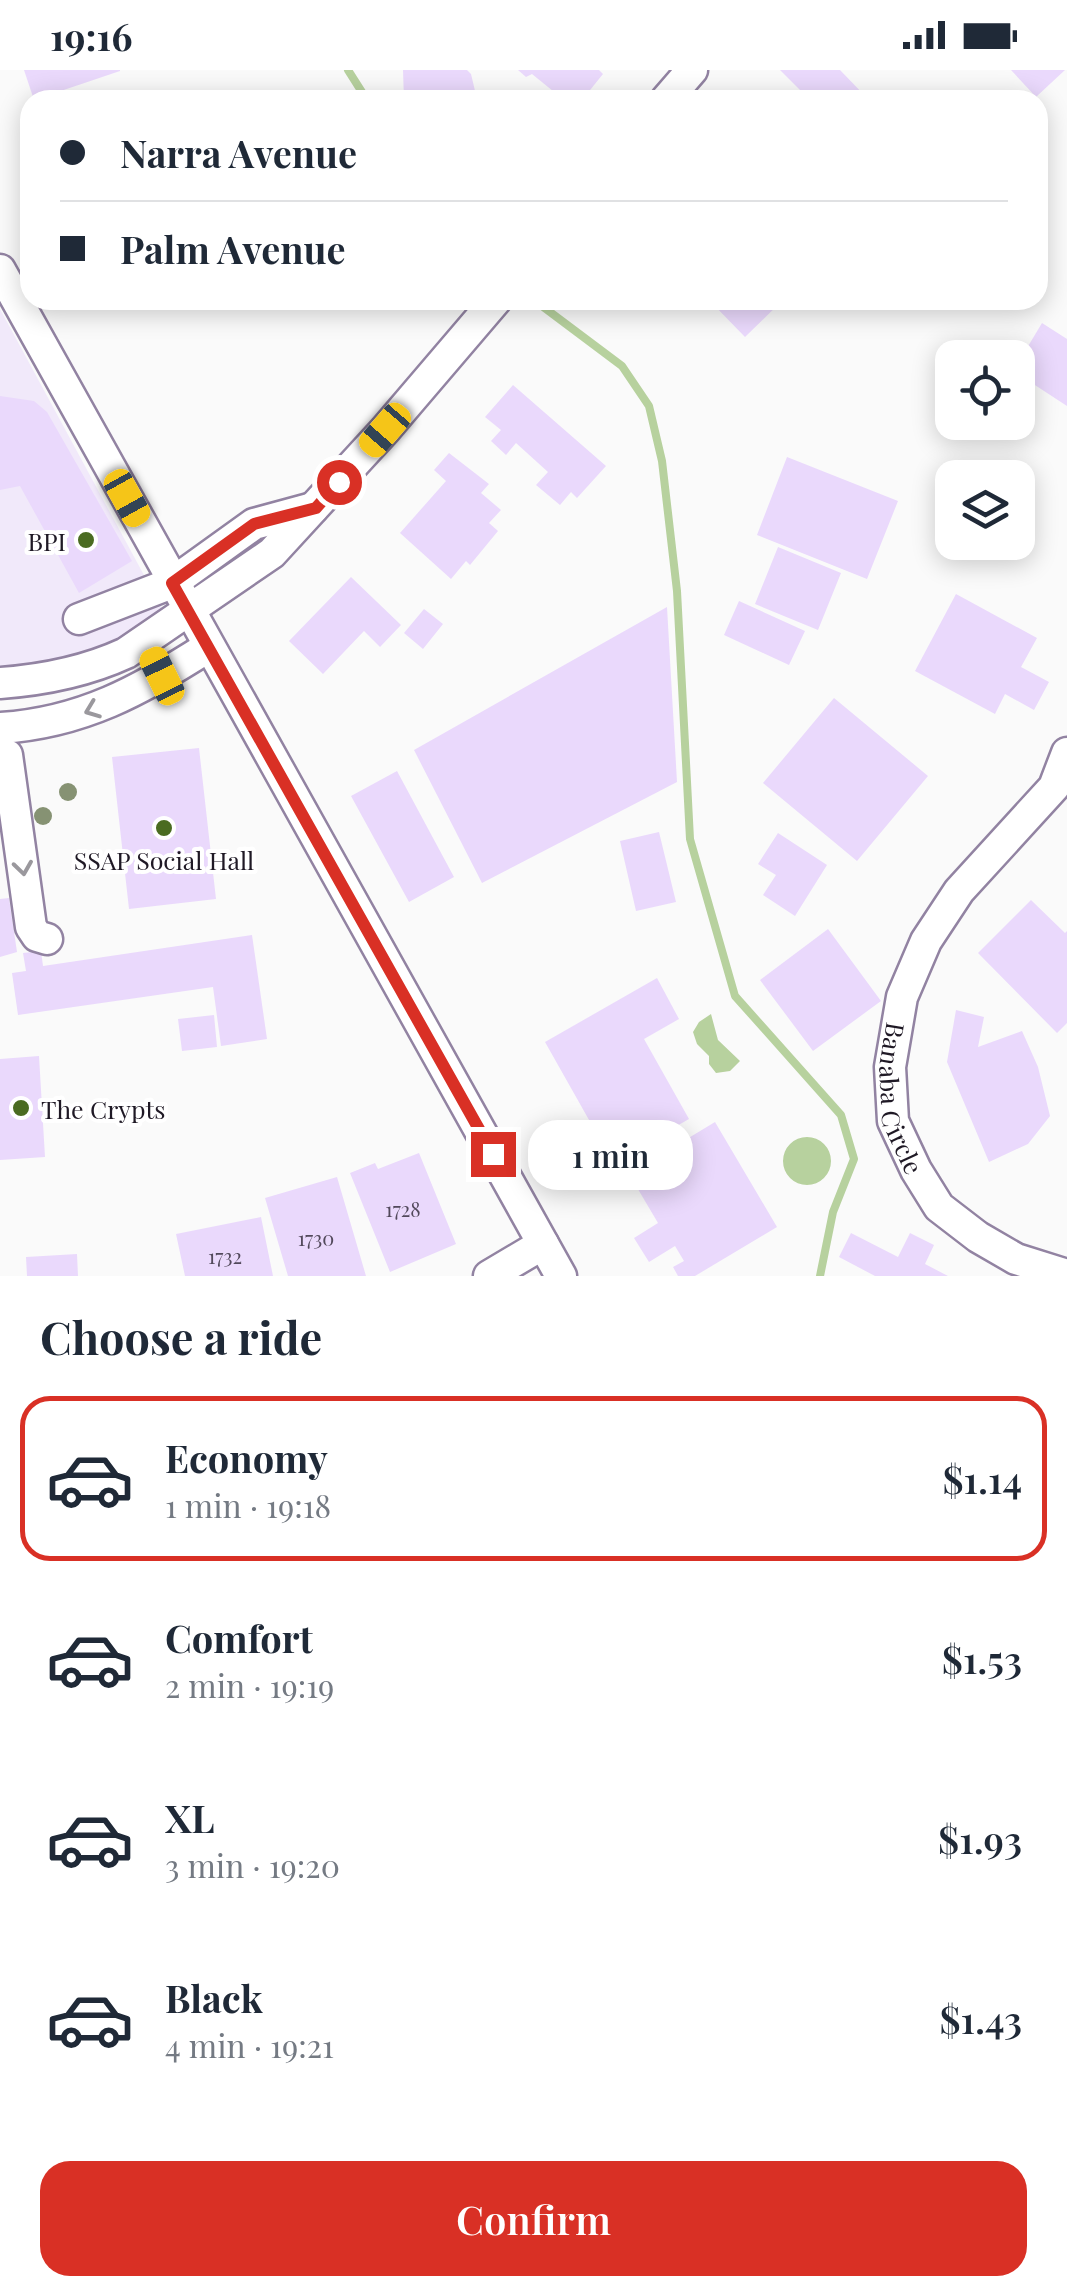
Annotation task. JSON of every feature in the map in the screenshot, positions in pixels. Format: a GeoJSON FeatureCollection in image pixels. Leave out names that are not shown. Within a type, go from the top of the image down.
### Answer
{"type":"FeatureCollection","features":[{"type":"Feature","properties":{"kind":"street"},"geometry":{"type":"LineString","coordinates":[[675,90],[692,70]]}},
{"type":"Feature","properties":{"kind":"street"},"geometry":{"type":"LineString","coordinates":[[0,270],[20,306]]}},
{"type":"Feature","properties":{"kind":"street"},"geometry":{"type":"LineString","coordinates":[[22,310],[561,1276]]}},
{"type":"Feature","properties":{"kind":"street"},"geometry":{"type":"LineString","coordinates":[[0,683],[29,681],[106,662],[189,613],[272,553],[316,508],[487,310]]}},
{"type":"Feature","properties":{"kind":"street"},"geometry":{"type":"LineString","coordinates":[[79,619],[172,583],[254,524],[316,508]]}},
{"type":"Feature","properties":{"kind":"street"},"geometry":{"type":"LineString","coordinates":[[145,641],[162,676]]}},
{"type":"Feature","properties":{"kind":"street"},"geometry":{"type":"LineString","coordinates":[[46,938],[37,936],[31,927],[4,742],[82,715],[162,676],[208,647]]}},
{"type":"Feature","properties":{"kind":"street"},"geometry":{"type":"LineString","coordinates":[[1060,793],[1067,753]]}},
{"type":"Feature","properties":{"kind":"street","name":"Banaba Circle"},"geometry":{"type":"LineString","coordinates":[[1060,793],[958,891],[926,941],[902,997],[890,1067],[894,1121],[916,1170],[940,1207],[978,1237],[1016,1259],[1067,1275]]}},
{"type":"Feature","properties":{"kind":"street"},"geometry":{"type":"LineString","coordinates":[[488,1276],[543,1244]]}},
{"type":"Feature","properties":{"kind":"shaded area"},"geometry":{"type":"Polygon","coordinates":[[[0,309],[165,614],[90,651],[48,665],[0,671],[0,309]]]}},
{"type":"Feature","properties":{"kind":"shaded area"},"geometry":{"type":"Polygon","coordinates":[[[711,1014],[718,1040],[740,1061],[730,1071],[716,1073],[693,1032],[711,1014]]]}},
{"type":"Feature","properties":{"kind":"shaded area"},"geometry":{"type":"Polygon","coordinates":[[[807,1137],[824,1144],[831,1161],[824,1178],[807,1185],[790,1178],[783,1161],[790,1144],[807,1137]]]}},
{"type":"Feature","properties":{"kind":"building"},"geometry":{"type":"Polygon","coordinates":[[[24,70],[120,70],[64,90],[31,90],[24,70]]]}},
{"type":"Feature","properties":{"kind":"building"},"geometry":{"type":"Polygon","coordinates":[[[403,70],[467,70],[475,90],[404,90],[403,70]]]}},
{"type":"Feature","properties":{"kind":"building"},"geometry":{"type":"Polygon","coordinates":[[[518,70],[599,70],[603,74],[590,90],[552,90],[532,74],[526,77],[518,70]]]}},
{"type":"Feature","properties":{"kind":"building"},"geometry":{"type":"Polygon","coordinates":[[[780,70],[840,70],[859,90],[800,90],[780,70]]]}},
{"type":"Feature","properties":{"kind":"building"},"geometry":{"type":"Polygon","coordinates":[[[1011,70],[1065,70],[1044,90],[1030,90],[1011,70]]]}},
{"type":"Feature","properties":{"kind":"building"},"geometry":{"type":"Polygon","coordinates":[[[719,310],[773,310],[745,337],[719,310]]]}},
{"type":"Feature","properties":{"kind":"building"},"geometry":{"type":"Polygon","coordinates":[[[1042,323],[1067,339],[1067,406],[1035,385],[1035,340],[1032,340],[1042,323]]]}},
{"type":"Feature","properties":{"kind":"building"},"geometry":{"type":"Polygon","coordinates":[[[513,385],[606,466],[577,498],[571,492],[560,505],[536,485],[548,472],[516,443],[506,455],[491,441],[501,430],[485,417],[513,385]]]}},
{"type":"Feature","properties":{"kind":"building"},"geometry":{"type":"Polygon","coordinates":[[[0,396],[34,401],[47,412],[132,561],[79,593],[20,486],[0,490],[0,396]]]}},
{"type":"Feature","properties":{"kind":"building"},"geometry":{"type":"Polygon","coordinates":[[[449,453],[489,484],[481,493],[501,510],[489,523],[498,531],[470,565],[466,561],[451,579],[400,533],[446,481],[434,470],[449,453]]]}},
{"type":"Feature","properties":{"kind":"building"},"geometry":{"type":"Polygon","coordinates":[[[787,457],[898,501],[867,579],[757,535],[787,457]]]}},
{"type":"Feature","properties":{"kind":"building"},"geometry":{"type":"Polygon","coordinates":[[[778,547],[841,573],[818,630],[755,604],[778,547]]]}},
{"type":"Feature","properties":{"kind":"building"},"geometry":{"type":"Polygon","coordinates":[[[351,577],[401,625],[380,647],[364,631],[323,674],[289,641],[351,577]]]}},
{"type":"Feature","properties":{"kind":"building"},"geometry":{"type":"Polygon","coordinates":[[[956,594],[1037,638],[1021,667],[1049,682],[1034,710],[1005,694],[995,714],[915,671],[956,594]]]}},
{"type":"Feature","properties":{"kind":"building"},"geometry":{"type":"Polygon","coordinates":[[[739,601],[805,631],[789,665],[724,635],[739,601]]]}},
{"type":"Feature","properties":{"kind":"building"},"geometry":{"type":"Polygon","coordinates":[[[667,607],[677,782],[482,883],[414,750],[667,607]]]}},
{"type":"Feature","properties":{"kind":"building"},"geometry":{"type":"Polygon","coordinates":[[[424,609],[443,624],[423,649],[404,633],[424,609]]]}},
{"type":"Feature","properties":{"kind":"building"},"geometry":{"type":"Polygon","coordinates":[[[834,698],[928,776],[857,861],[763,783],[834,698]]]}},
{"type":"Feature","properties":{"kind":"building","name":"SSAP Social Hall"},"geometry":{"type":"Polygon","coordinates":[[[199,748],[216,899],[129,909],[112,757],[199,748]]]}},
{"type":"Feature","properties":{"kind":"building"},"geometry":{"type":"Polygon","coordinates":[[[397,771],[454,877],[409,902],[351,796],[397,771]]]}},
{"type":"Feature","properties":{"kind":"building"},"geometry":{"type":"Polygon","coordinates":[[[659,832],[676,902],[636,911],[620,841],[659,832]]]}},
{"type":"Feature","properties":{"kind":"building"},"geometry":{"type":"Polygon","coordinates":[[[778,833],[827,865],[795,916],[763,895],[776,875],[758,864],[778,833]]]}},
{"type":"Feature","properties":{"kind":"building"},"geometry":{"type":"Polygon","coordinates":[[[9,898],[17,952],[0,957],[0,899],[9,898]]]}},
{"type":"Feature","properties":{"kind":"building"},"geometry":{"type":"Polygon","coordinates":[[[1031,900],[1067,931],[1067,1023],[1057,1033],[978,953],[1031,900]]]}},
{"type":"Feature","properties":{"kind":"building"},"geometry":{"type":"Polygon","coordinates":[[[828,929],[881,1001],[813,1051],[760,980],[828,929]]]}},
{"type":"Feature","properties":{"kind":"building"},"geometry":{"type":"Polygon","coordinates":[[[252,935],[267,1039],[221,1046],[213,987],[18,1015],[12,973],[26,971],[23,953],[41,951],[43,966],[252,935]]]}},
{"type":"Feature","properties":{"kind":"building"},"geometry":{"type":"Polygon","coordinates":[[[657,978],[679,1019],[644,1039],[689,1119],[577,1183],[557,1147],[593,1127],[545,1042],[657,978]]]}},
{"type":"Feature","properties":{"kind":"building"},"geometry":{"type":"Polygon","coordinates":[[[956,1010],[984,1017],[978,1047],[1022,1031],[1038,1067],[1050,1116],[1028,1144],[989,1162],[947,1062],[956,1010]]]}},
{"type":"Feature","properties":{"kind":"building"},"geometry":{"type":"Polygon","coordinates":[[[214,1015],[217,1047],[182,1051],[178,1019],[214,1015]]]}},
{"type":"Feature","properties":{"kind":"building","name":"The Crypts"},"geometry":{"type":"Polygon","coordinates":[[[39,1056],[45,1157],[0,1160],[0,1059],[39,1056]]]}},
{"type":"Feature","properties":{"kind":"building"},"geometry":{"type":"Polygon","coordinates":[[[715,1122],[777,1227],[695,1276],[678,1276],[673,1267],[684,1261],[675,1246],[649,1262],[634,1238],[658,1223],[629,1174],[715,1122]]]}},
{"type":"Feature","properties":{"kind":"building"},"geometry":{"type":"Polygon","coordinates":[[[419,1153],[456,1244],[390,1272],[350,1173],[375,1163],[378,1169],[419,1153]]]}},
{"type":"Feature","properties":{"kind":"building"},"geometry":{"type":"Polygon","coordinates":[[[337,1177],[366,1276],[288,1276],[265,1198],[337,1177]]]}},
{"type":"Feature","properties":{"kind":"building"},"geometry":{"type":"Polygon","coordinates":[[[261,1217],[273,1276],[185,1276],[176,1234],[261,1217]]]}},
{"type":"Feature","properties":{"kind":"building"},"geometry":{"type":"Polygon","coordinates":[[[851,1233],[898,1257],[910,1233],[934,1245],[925,1264],[948,1276],[875,1276],[839,1257],[851,1233]]]}},
{"type":"Feature","properties":{"kind":"building"},"geometry":{"type":"Polygon","coordinates":[[[77,1254],[78,1276],[27,1276],[26,1257],[77,1254]]]}},
{"type":"Feature","properties":{"kind":"waterway"},"geometry":{"type":"LineString","coordinates":[[348,70],[361,90]]}},
{"type":"Feature","properties":{"kind":"waterway"},"geometry":{"type":"LineString","coordinates":[[547,310],[622,366],[649,406],[662,461],[677,591],[690,839],[735,996],[841,1115],[854,1159],[833,1212],[820,1276]]}},
{"type":"Feature","properties":{"kind":"place","name":"BPI"},"geometry":{"type":"Point","coordinates":[86,540]}},
{"type":"Feature","properties":{"kind":"place","name":"SSAP Social Hall"},"geometry":{"type":"Point","coordinates":[164,828]}},
{"type":"Feature","properties":{"kind":"place","name":"The Crypts"},"geometry":{"type":"Point","coordinates":[21,1108]}},
{"type":"Feature","properties":{"kind":"route"},"geometry":{"type":"LineString","coordinates":[[339,482],[316,508],[254,524],[172,583],[493,1154]]}}]}
